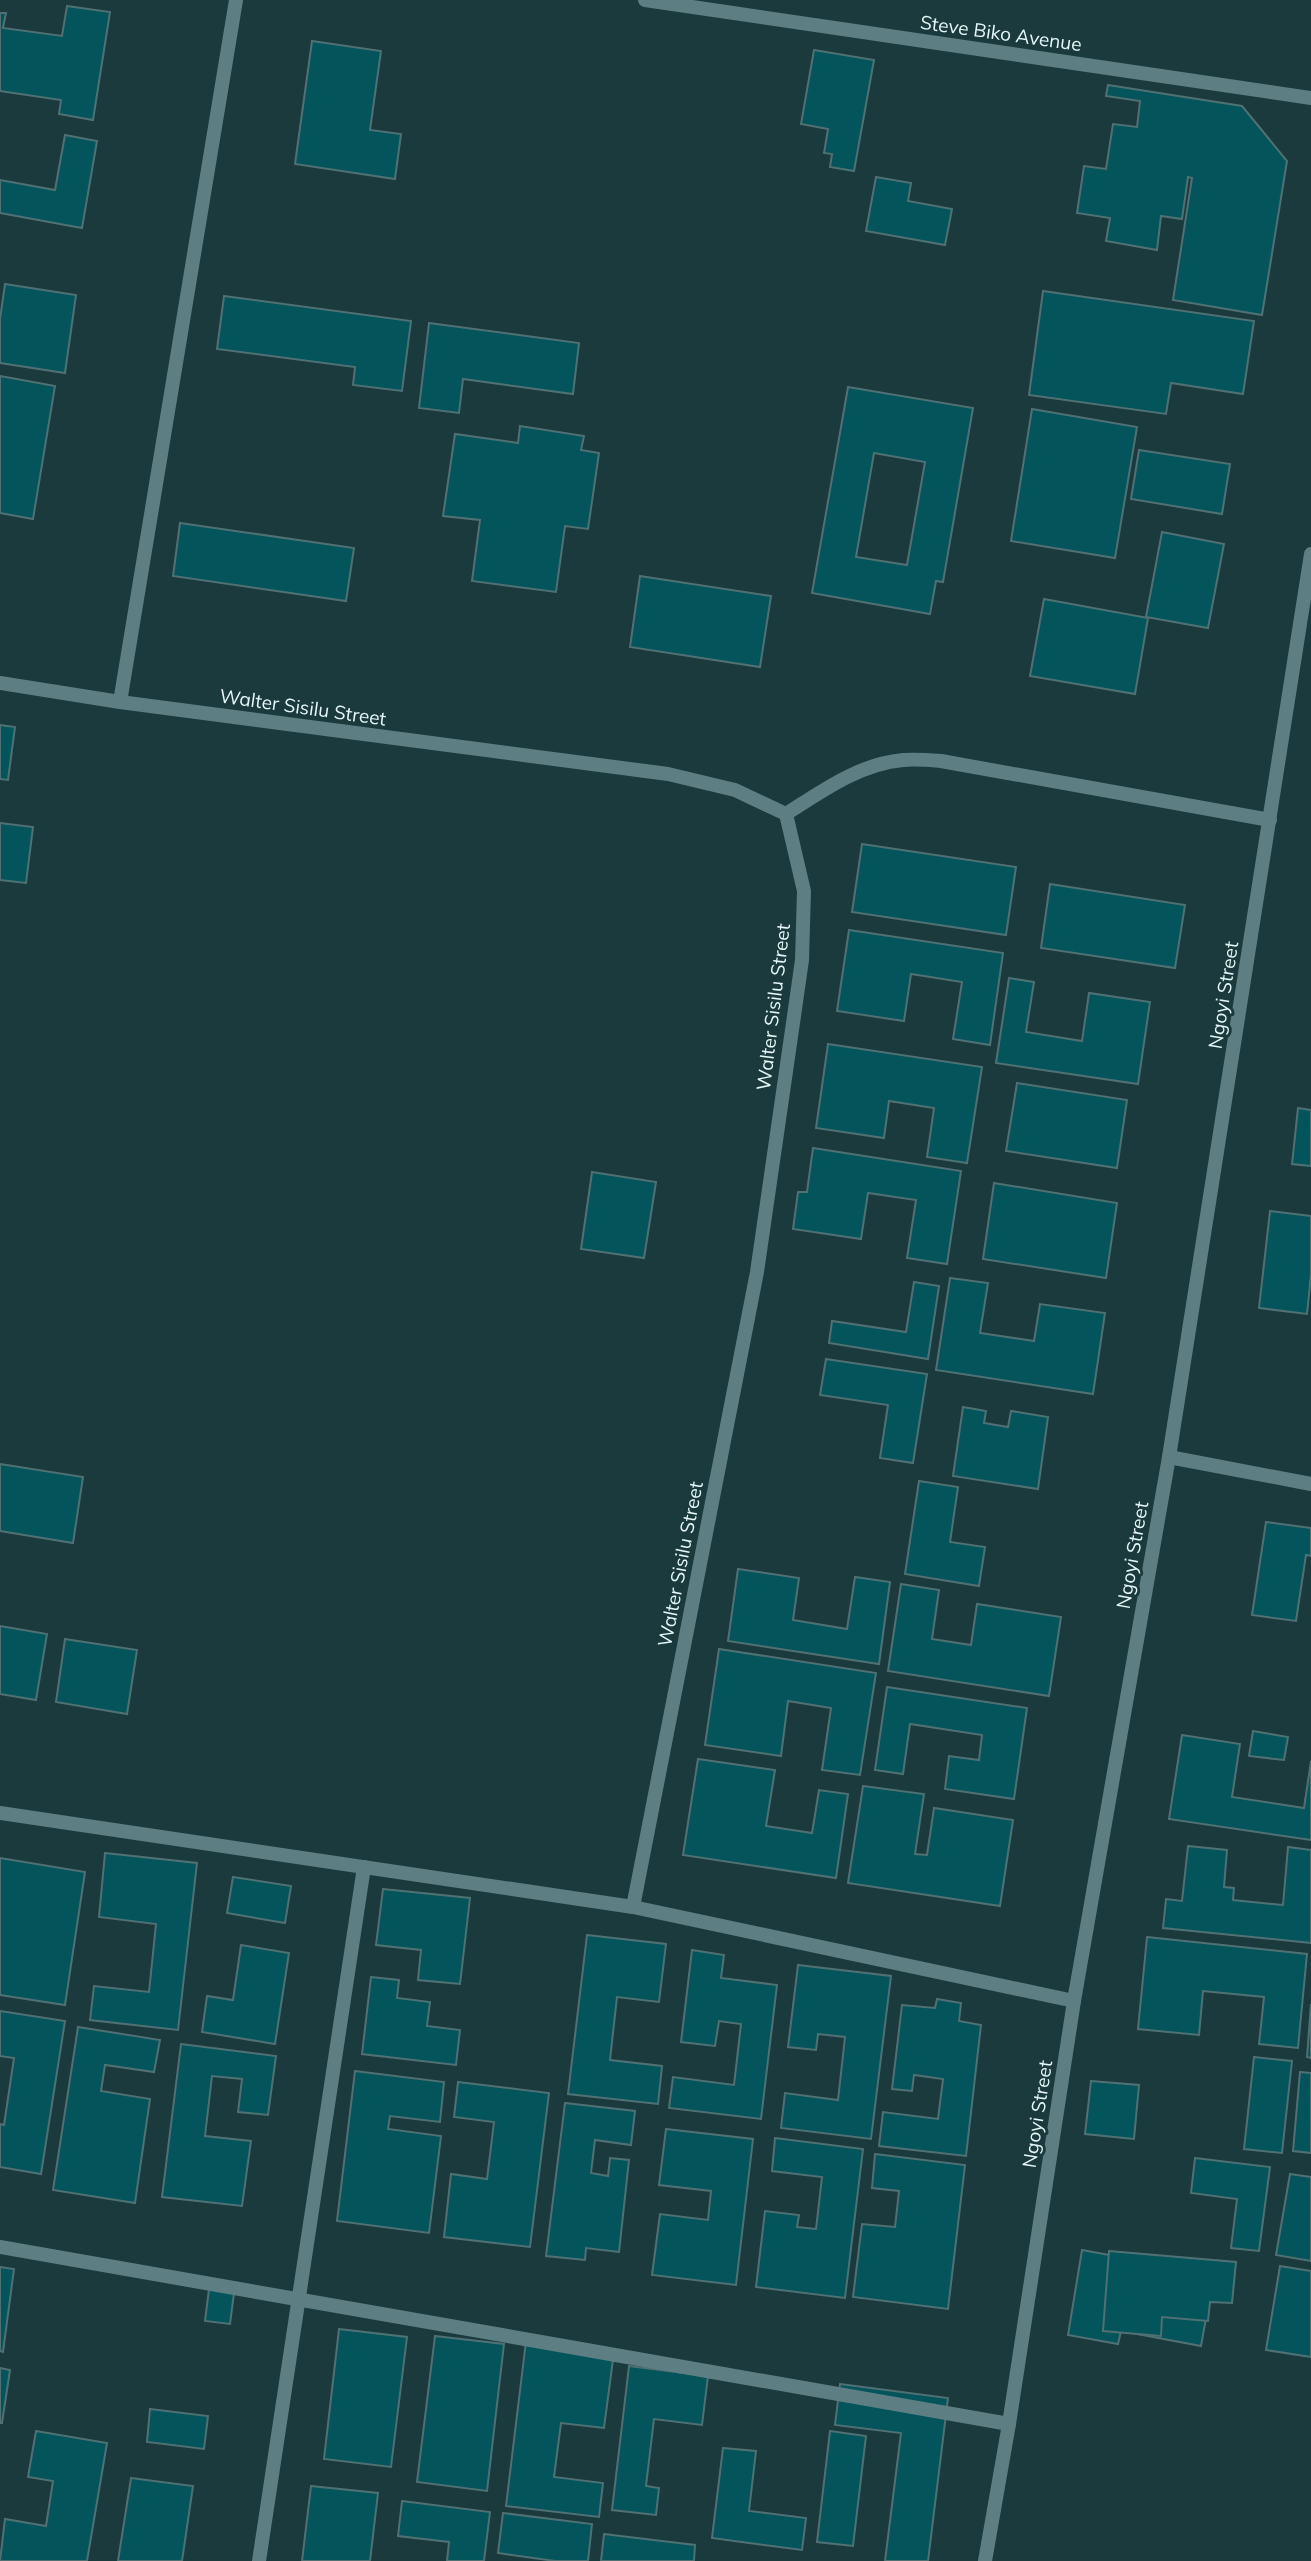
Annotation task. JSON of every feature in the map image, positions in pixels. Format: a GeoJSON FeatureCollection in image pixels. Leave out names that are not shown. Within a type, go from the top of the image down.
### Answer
{"type":"FeatureCollection","features":[{"type":"Feature","properties":{"kind":"street"},"geometry":{"type":"LineString","coordinates":[[120,702],[236,0]]}},
{"type":"Feature","properties":{"kind":"street","name":"Steve Biko Avenue"},"geometry":{"type":"LineString","coordinates":[[645,0],[1311,98]]}},
{"type":"Feature","properties":{"kind":"street","name":"Ngoyi Street"},"geometry":{"type":"LineString","coordinates":[[985,2561],[1009,2424],[1074,2001],[1169,1457],[1311,554]]}},
{"type":"Feature","properties":{"kind":"street","name":"Walter Sisilu Street"},"geometry":{"type":"LineString","coordinates":[[0,683],[120,702],[668,774],[735,790],[786,814],[804,891],[802,960],[757,1272],[633,1907]]}},
{"type":"Feature","properties":{"kind":"street"},"geometry":{"type":"LineString","coordinates":[[786,814],[831,786],[874,765],[904,760],[941,761],[1270,820]]}},
{"type":"Feature","properties":{"kind":"street"},"geometry":{"type":"LineString","coordinates":[[1169,1457],[1311,1484]]}},
{"type":"Feature","properties":{"kind":"street"},"geometry":{"type":"LineString","coordinates":[[0,1813],[633,1907],[1074,2001]]}},
{"type":"Feature","properties":{"kind":"street"},"geometry":{"type":"LineString","coordinates":[[259,2561],[364,1867]]}},
{"type":"Feature","properties":{"kind":"street"},"geometry":{"type":"LineString","coordinates":[[0,2247],[1009,2424]]}},
{"type":"Feature","properties":{"kind":"building"},"geometry":{"type":"Polygon","coordinates":[[[67,6],[110,12],[93,120],[59,114],[61,100],[0,91],[0,13],[6,13],[3,28],[62,36],[67,6]]]}},
{"type":"Feature","properties":{"kind":"building"},"geometry":{"type":"Polygon","coordinates":[[[312,41],[381,51],[370,130],[401,134],[395,179],[295,164],[312,41]]]}},
{"type":"Feature","properties":{"kind":"building"},"geometry":{"type":"Polygon","coordinates":[[[814,50],[874,60],[854,171],[830,167],[832,154],[824,153],[828,129],[801,124],[814,50]]]}},
{"type":"Feature","properties":{"kind":"building"},"geometry":{"type":"Polygon","coordinates":[[[1108,85],[1242,106],[1287,161],[1262,315],[1173,300],[1192,178],[1188,177],[1182,219],[1161,216],[1157,250],[1106,241],[1110,218],[1077,213],[1084,166],[1106,169],[1113,124],[1137,127],[1140,101],[1106,96],[1108,85]]]}},
{"type":"Feature","properties":{"kind":"building"},"geometry":{"type":"Polygon","coordinates":[[[65,135],[97,141],[82,228],[0,213],[0,180],[55,190],[65,135]]]}},
{"type":"Feature","properties":{"kind":"building"},"geometry":{"type":"Polygon","coordinates":[[[876,177],[911,183],[908,201],[952,209],[945,245],[866,231],[876,177]]]}},
{"type":"Feature","properties":{"kind":"building"},"geometry":{"type":"Polygon","coordinates":[[[5,284],[76,295],[65,373],[0,363],[0,319],[5,284]]]}},
{"type":"Feature","properties":{"kind":"building"},"geometry":{"type":"Polygon","coordinates":[[[1043,291],[1254,321],[1243,394],[1171,383],[1166,414],[1029,395],[1043,291]]]}},
{"type":"Feature","properties":{"kind":"building"},"geometry":{"type":"Polygon","coordinates":[[[224,296],[411,321],[402,391],[353,385],[355,367],[217,349],[224,296]]]}},
{"type":"Feature","properties":{"kind":"building"},"geometry":{"type":"Polygon","coordinates":[[[429,323],[579,343],[573,394],[463,379],[459,413],[419,408],[429,323]]]}},
{"type":"Feature","properties":{"kind":"building"},"geometry":{"type":"Polygon","coordinates":[[[0,376],[55,386],[33,519],[0,513],[0,376]]]}},
{"type":"Feature","properties":{"kind":"building"},"geometry":{"type":"Polygon","coordinates":[[[848,387],[973,408],[943,582],[936,581],[930,614],[812,593],[848,387]],[[874,453],[856,557],[907,565],[925,462],[874,453]]]}},
{"type":"Feature","properties":{"kind":"building"},"geometry":{"type":"Polygon","coordinates":[[[1032,409],[1137,427],[1115,558],[1011,541],[1032,409]]]}},
{"type":"Feature","properties":{"kind":"building"},"geometry":{"type":"Polygon","coordinates":[[[520,426],[584,436],[581,450],[599,453],[588,529],[565,526],[556,592],[472,581],[480,520],[443,516],[455,434],[518,443],[520,426]]]}},
{"type":"Feature","properties":{"kind":"building"},"geometry":{"type":"Polygon","coordinates":[[[1139,450],[1230,464],[1222,514],[1131,499],[1139,450]]]}},
{"type":"Feature","properties":{"kind":"building"},"geometry":{"type":"Polygon","coordinates":[[[180,523],[354,548],[346,601],[173,576],[180,523]]]}},
{"type":"Feature","properties":{"kind":"building"},"geometry":{"type":"Polygon","coordinates":[[[1162,532],[1224,544],[1208,628],[1146,617],[1162,532]]]}},
{"type":"Feature","properties":{"kind":"building"},"geometry":{"type":"Polygon","coordinates":[[[640,576],[771,596],[760,667],[630,647],[640,576]]]}},
{"type":"Feature","properties":{"kind":"building"},"geometry":{"type":"Polygon","coordinates":[[[1044,599],[1148,618],[1135,694],[1030,676],[1044,599]]]}},
{"type":"Feature","properties":{"kind":"building"},"geometry":{"type":"Polygon","coordinates":[[[0,725],[15,727],[8,780],[0,779],[0,725]]]}},
{"type":"Feature","properties":{"kind":"building"},"geometry":{"type":"Polygon","coordinates":[[[0,823],[33,827],[26,883],[0,880],[0,823]]]}},
{"type":"Feature","properties":{"kind":"building"},"geometry":{"type":"Polygon","coordinates":[[[862,844],[1016,867],[1006,935],[852,912],[862,844]]]}},
{"type":"Feature","properties":{"kind":"building"},"geometry":{"type":"Polygon","coordinates":[[[1050,884],[1185,905],[1175,968],[1041,948],[1050,884]]]}},
{"type":"Feature","properties":{"kind":"building"},"geometry":{"type":"Polygon","coordinates":[[[849,930],[1003,953],[990,1045],[953,1039],[962,982],[911,974],[904,1021],[837,1011],[849,930]]]}},
{"type":"Feature","properties":{"kind":"building"},"geometry":{"type":"Polygon","coordinates":[[[1009,978],[1034,982],[1026,1032],[1082,1041],[1089,993],[1150,1002],[1138,1084],[996,1063],[1009,978]]]}},
{"type":"Feature","properties":{"kind":"building"},"geometry":{"type":"Polygon","coordinates":[[[828,1044],[982,1067],[967,1163],[927,1157],[934,1108],[889,1101],[884,1138],[816,1128],[828,1044]]]}},
{"type":"Feature","properties":{"kind":"building"},"geometry":{"type":"Polygon","coordinates":[[[1017,1083],[1127,1100],[1117,1168],[1006,1151],[1017,1083]]]}},
{"type":"Feature","properties":{"kind":"building"},"geometry":{"type":"Polygon","coordinates":[[[1298,1108],[1311,1110],[1311,1166],[1292,1164],[1298,1108]]]}},
{"type":"Feature","properties":{"kind":"building"},"geometry":{"type":"Polygon","coordinates":[[[813,1148],[961,1171],[947,1264],[907,1258],[916,1200],[868,1193],[861,1239],[793,1229],[798,1192],[807,1192],[813,1148]]]}},
{"type":"Feature","properties":{"kind":"building"},"geometry":{"type":"Polygon","coordinates":[[[592,1172],[656,1182],[644,1258],[581,1249],[592,1172]]]}},
{"type":"Feature","properties":{"kind":"building"},"geometry":{"type":"Polygon","coordinates":[[[994,1183],[1117,1203],[1106,1278],[983,1259],[994,1183]]]}},
{"type":"Feature","properties":{"kind":"building"},"geometry":{"type":"Polygon","coordinates":[[[1270,1211],[1311,1216],[1311,1274],[1307,1314],[1259,1308],[1270,1211]]]}},
{"type":"Feature","properties":{"kind":"building"},"geometry":{"type":"Polygon","coordinates":[[[950,1278],[988,1283],[980,1333],[1034,1341],[1040,1304],[1105,1313],[1093,1394],[936,1370],[950,1278]]]}},
{"type":"Feature","properties":{"kind":"building"},"geometry":{"type":"Polygon","coordinates":[[[914,1282],[939,1286],[928,1359],[829,1343],[832,1321],[906,1332],[914,1282]]]}},
{"type":"Feature","properties":{"kind":"building"},"geometry":{"type":"Polygon","coordinates":[[[826,1359],[927,1374],[913,1463],[880,1458],[888,1405],[820,1395],[826,1359]]]}},
{"type":"Feature","properties":{"kind":"building"},"geometry":{"type":"Polygon","coordinates":[[[963,1407],[986,1411],[984,1423],[1008,1427],[1011,1411],[1048,1417],[1038,1489],[953,1476],[963,1407]]]}},
{"type":"Feature","properties":{"kind":"building"},"geometry":{"type":"Polygon","coordinates":[[[0,1464],[83,1477],[73,1543],[0,1531],[0,1464]]]}},
{"type":"Feature","properties":{"kind":"building"},"geometry":{"type":"Polygon","coordinates":[[[919,1481],[958,1487],[950,1542],[985,1547],[979,1586],[905,1574],[919,1481]]]}},
{"type":"Feature","properties":{"kind":"building"},"geometry":{"type":"Polygon","coordinates":[[[1266,1522],[1311,1528],[1311,1556],[1306,1555],[1296,1621],[1252,1615],[1266,1522]]]}},
{"type":"Feature","properties":{"kind":"building"},"geometry":{"type":"Polygon","coordinates":[[[738,1569],[799,1578],[793,1620],[847,1629],[855,1577],[890,1582],[879,1664],[728,1641],[738,1569]]]}},
{"type":"Feature","properties":{"kind":"building"},"geometry":{"type":"Polygon","coordinates":[[[901,1584],[939,1590],[932,1639],[971,1645],[977,1604],[1061,1617],[1049,1696],[888,1671],[901,1584]]]}},
{"type":"Feature","properties":{"kind":"building"},"geometry":{"type":"Polygon","coordinates":[[[0,1626],[47,1634],[36,1700],[0,1694],[0,1626]]]}},
{"type":"Feature","properties":{"kind":"building"},"geometry":{"type":"Polygon","coordinates":[[[65,1639],[137,1650],[127,1714],[56,1702],[65,1639]]]}},
{"type":"Feature","properties":{"kind":"building"},"geometry":{"type":"Polygon","coordinates":[[[719,1649],[876,1673],[860,1775],[822,1770],[831,1708],[788,1701],[781,1756],[705,1745],[719,1649]]]}},
{"type":"Feature","properties":{"kind":"building"},"geometry":{"type":"Polygon","coordinates":[[[887,1687],[1027,1708],[1014,1799],[945,1789],[949,1756],[979,1760],[982,1735],[910,1724],[903,1774],[875,1770],[887,1687]]]}},
{"type":"Feature","properties":{"kind":"building"},"geometry":{"type":"Polygon","coordinates":[[[1253,1731],[1288,1737],[1284,1760],[1249,1756],[1253,1731]]]}},
{"type":"Feature","properties":{"kind":"building"},"geometry":{"type":"Polygon","coordinates":[[[1182,1735],[1240,1744],[1232,1797],[1304,1808],[1311,1761],[1311,1840],[1169,1819],[1182,1735]]]}},
{"type":"Feature","properties":{"kind":"building"},"geometry":{"type":"Polygon","coordinates":[[[698,1759],[775,1770],[766,1826],[812,1833],[819,1790],[848,1794],[836,1878],[683,1855],[698,1759]]]}},
{"type":"Feature","properties":{"kind":"building"},"geometry":{"type":"Polygon","coordinates":[[[863,1786],[924,1794],[915,1854],[927,1855],[934,1808],[1013,1820],[1000,1906],[848,1883],[863,1786]]]}},
{"type":"Feature","properties":{"kind":"building"},"geometry":{"type":"Polygon","coordinates":[[[1188,1846],[1227,1850],[1224,1887],[1234,1888],[1233,1900],[1283,1905],[1288,1847],[1311,1850],[1311,1943],[1163,1928],[1166,1899],[1182,1901],[1188,1846]]]}},
{"type":"Feature","properties":{"kind":"building"},"geometry":{"type":"Polygon","coordinates":[[[105,1853],[197,1863],[178,2030],[90,2020],[94,1986],[149,1992],[156,1924],[99,1917],[105,1853]]]}},
{"type":"Feature","properties":{"kind":"building"},"geometry":{"type":"Polygon","coordinates":[[[0,1858],[85,1872],[65,2005],[0,1995],[0,1858]]]}},
{"type":"Feature","properties":{"kind":"building"},"geometry":{"type":"Polygon","coordinates":[[[233,1877],[291,1886],[285,1923],[227,1913],[233,1877]]]}},
{"type":"Feature","properties":{"kind":"building"},"geometry":{"type":"Polygon","coordinates":[[[383,1889],[470,1898],[460,1984],[418,1980],[421,1950],[376,1945],[383,1889]]]}},
{"type":"Feature","properties":{"kind":"building"},"geometry":{"type":"Polygon","coordinates":[[[587,1935],[666,1944],[659,2002],[617,1997],[610,2060],[662,2066],[658,2104],[568,2094],[587,1935]]]}},
{"type":"Feature","properties":{"kind":"building"},"geometry":{"type":"Polygon","coordinates":[[[1147,1937],[1307,1954],[1298,2048],[1259,2044],[1264,1997],[1203,1991],[1199,2035],[1138,2029],[1147,1937]]]}},
{"type":"Feature","properties":{"kind":"building"},"geometry":{"type":"Polygon","coordinates":[[[241,1945],[289,1953],[275,2044],[202,2032],[207,1996],[233,2000],[241,1945]]]}},
{"type":"Feature","properties":{"kind":"building"},"geometry":{"type":"Polygon","coordinates":[[[692,1950],[724,1955],[721,1978],[777,1985],[761,2119],[669,2108],[673,2077],[734,2085],[741,2024],[719,2021],[715,2046],[681,2042],[692,1950]]]}},
{"type":"Feature","properties":{"kind":"building"},"geometry":{"type":"Polygon","coordinates":[[[798,1965],[891,1976],[871,2139],[781,2128],[785,2093],[838,2100],[845,2037],[818,2034],[816,2050],[788,2047],[798,1965]]]}},
{"type":"Feature","properties":{"kind":"building"},"geometry":{"type":"Polygon","coordinates":[[[371,1977],[399,1980],[397,1998],[430,2002],[427,2026],[460,2030],[456,2065],[362,2054],[371,1977]]]}},
{"type":"Feature","properties":{"kind":"building"},"geometry":{"type":"Polygon","coordinates":[[[937,1999],[961,2003],[959,2021],[981,2025],[966,2156],[879,2146],[883,2112],[938,2119],[943,2079],[914,2075],[912,2091],[892,2089],[902,2005],[935,2008],[937,1999]]]}},
{"type":"Feature","properties":{"kind":"building"},"geometry":{"type":"Polygon","coordinates":[[[1311,2004],[1311,2058],[1307,2057],[1311,2004]]]}},
{"type":"Feature","properties":{"kind":"building"},"geometry":{"type":"Polygon","coordinates":[[[0,2011],[65,2021],[41,2174],[0,2167],[0,2124],[4,2125],[14,2058],[0,2056],[0,2011]]]}},
{"type":"Feature","properties":{"kind":"building"},"geometry":{"type":"Polygon","coordinates":[[[78,2027],[160,2040],[154,2072],[105,2065],[101,2091],[150,2099],[135,2203],[53,2190],[78,2027]]]}},
{"type":"Feature","properties":{"kind":"building"},"geometry":{"type":"Polygon","coordinates":[[[181,2044],[276,2056],[268,2115],[238,2112],[242,2079],[212,2076],[205,2136],[251,2141],[242,2206],[162,2197],[181,2044]]]}},
{"type":"Feature","properties":{"kind":"building"},"geometry":{"type":"Polygon","coordinates":[[[1254,2057],[1292,2061],[1282,2153],[1244,2149],[1254,2057]]]}},
{"type":"Feature","properties":{"kind":"building"},"geometry":{"type":"Polygon","coordinates":[[[355,2071],[444,2082],[440,2122],[390,2116],[388,2129],[441,2136],[429,2233],[337,2221],[355,2071]]]}},
{"type":"Feature","properties":{"kind":"building"},"geometry":{"type":"Polygon","coordinates":[[[1300,2072],[1311,2073],[1311,2153],[1293,2151],[1300,2072]]]}},
{"type":"Feature","properties":{"kind":"building"},"geometry":{"type":"Polygon","coordinates":[[[1091,2081],[1139,2085],[1134,2139],[1085,2134],[1091,2081]]]}},
{"type":"Feature","properties":{"kind":"building"},"geometry":{"type":"Polygon","coordinates":[[[458,2082],[549,2093],[530,2247],[444,2237],[451,2174],[487,2179],[494,2122],[454,2117],[458,2082]]]}},
{"type":"Feature","properties":{"kind":"building"},"geometry":{"type":"Polygon","coordinates":[[[565,2103],[635,2111],[631,2145],[595,2140],[591,2173],[608,2176],[610,2158],[629,2160],[619,2252],[586,2248],[585,2260],[546,2256],[565,2103]]]}},
{"type":"Feature","properties":{"kind":"building"},"geometry":{"type":"Polygon","coordinates":[[[666,2129],[753,2139],[736,2285],[652,2275],[660,2214],[708,2220],[711,2191],[659,2185],[666,2129]]]}},
{"type":"Feature","properties":{"kind":"building"},"geometry":{"type":"Polygon","coordinates":[[[775,2138],[863,2149],[845,2298],[756,2287],[765,2211],[799,2215],[797,2227],[816,2229],[822,2177],[772,2171],[775,2138]]]}},
{"type":"Feature","properties":{"kind":"building"},"geometry":{"type":"Polygon","coordinates":[[[875,2154],[965,2165],[948,2309],[853,2297],[862,2224],[895,2227],[899,2191],[872,2188],[875,2154]]]}},
{"type":"Feature","properties":{"kind":"building"},"geometry":{"type":"Polygon","coordinates":[[[1195,2158],[1270,2167],[1259,2251],[1231,2248],[1237,2199],[1191,2193],[1195,2158]]]}},
{"type":"Feature","properties":{"kind":"building"},"geometry":{"type":"Polygon","coordinates":[[[1290,2174],[1311,2177],[1311,2261],[1276,2255],[1290,2174]]]}},
{"type":"Feature","properties":{"kind":"building"},"geometry":{"type":"Polygon","coordinates":[[[1082,2250],[1214,2274],[1201,2346],[1121,2331],[1118,2344],[1068,2335],[1082,2250]]]}},
{"type":"Feature","properties":{"kind":"building"},"geometry":{"type":"Polygon","coordinates":[[[1109,2251],[1236,2262],[1232,2303],[1210,2302],[1208,2321],[1162,2317],[1161,2336],[1103,2331],[1109,2251]]]}},
{"type":"Feature","properties":{"kind":"building"},"geometry":{"type":"Polygon","coordinates":[[[1280,2266],[1311,2271],[1311,2357],[1266,2350],[1280,2266]]]}},
{"type":"Feature","properties":{"kind":"building"},"geometry":{"type":"Polygon","coordinates":[[[0,2267],[14,2269],[3,2352],[0,2351],[0,2267]]]}},
{"type":"Feature","properties":{"kind":"building"},"geometry":{"type":"Polygon","coordinates":[[[209,2289],[234,2293],[230,2324],[205,2321],[209,2289]]]}},
{"type":"Feature","properties":{"kind":"building"},"geometry":{"type":"Polygon","coordinates":[[[339,2329],[407,2337],[391,2467],[324,2459],[339,2329]]]}},
{"type":"Feature","properties":{"kind":"building"},"geometry":{"type":"Polygon","coordinates":[[[435,2336],[504,2344],[487,2491],[417,2482],[435,2336]]]}},
{"type":"Feature","properties":{"kind":"building"},"geometry":{"type":"Polygon","coordinates":[[[526,2341],[614,2352],[604,2428],[561,2423],[554,2477],[603,2483],[599,2517],[506,2506],[526,2341]]]}},
{"type":"Feature","properties":{"kind":"building"},"geometry":{"type":"Polygon","coordinates":[[[629,2366],[708,2376],[702,2425],[654,2419],[646,2486],[659,2488],[656,2515],[612,2510],[629,2366]]]}},
{"type":"Feature","properties":{"kind":"building"},"geometry":{"type":"Polygon","coordinates":[[[0,2368],[10,2370],[2,2423],[0,2423],[0,2368]]]}},
{"type":"Feature","properties":{"kind":"building"},"geometry":{"type":"Polygon","coordinates":[[[840,2384],[948,2398],[928,2561],[885,2561],[901,2433],[835,2425],[840,2384]]]}},
{"type":"Feature","properties":{"kind":"building"},"geometry":{"type":"Polygon","coordinates":[[[150,2409],[208,2416],[204,2449],[147,2442],[150,2409]]]}},
{"type":"Feature","properties":{"kind":"building"},"geometry":{"type":"Polygon","coordinates":[[[36,2431],[107,2443],[87,2561],[0,2561],[5,2519],[46,2526],[53,2481],[28,2477],[36,2431]]]}},
{"type":"Feature","properties":{"kind":"building"},"geometry":{"type":"Polygon","coordinates":[[[830,2431],[866,2436],[853,2546],[817,2542],[830,2431]]]}},
{"type":"Feature","properties":{"kind":"building"},"geometry":{"type":"Polygon","coordinates":[[[723,2448],[756,2451],[749,2511],[806,2518],[802,2550],[712,2538],[723,2448]]]}},
{"type":"Feature","properties":{"kind":"building"},"geometry":{"type":"Polygon","coordinates":[[[131,2478],[193,2486],[182,2561],[118,2561],[131,2478]]]}},
{"type":"Feature","properties":{"kind":"building"},"geometry":{"type":"Polygon","coordinates":[[[311,2486],[378,2493],[370,2561],[302,2561],[311,2486]]]}},
{"type":"Feature","properties":{"kind":"building"},"geometry":{"type":"Polygon","coordinates":[[[402,2501],[490,2512],[484,2561],[447,2561],[449,2542],[398,2536],[402,2501]]]}},
{"type":"Feature","properties":{"kind":"building"},"geometry":{"type":"Polygon","coordinates":[[[503,2513],[592,2524],[588,2561],[555,2561],[498,2553],[503,2513]]]}},
{"type":"Feature","properties":{"kind":"building"},"geometry":{"type":"Polygon","coordinates":[[[604,2534],[695,2545],[694,2561],[601,2561],[604,2534]]]}}]}
